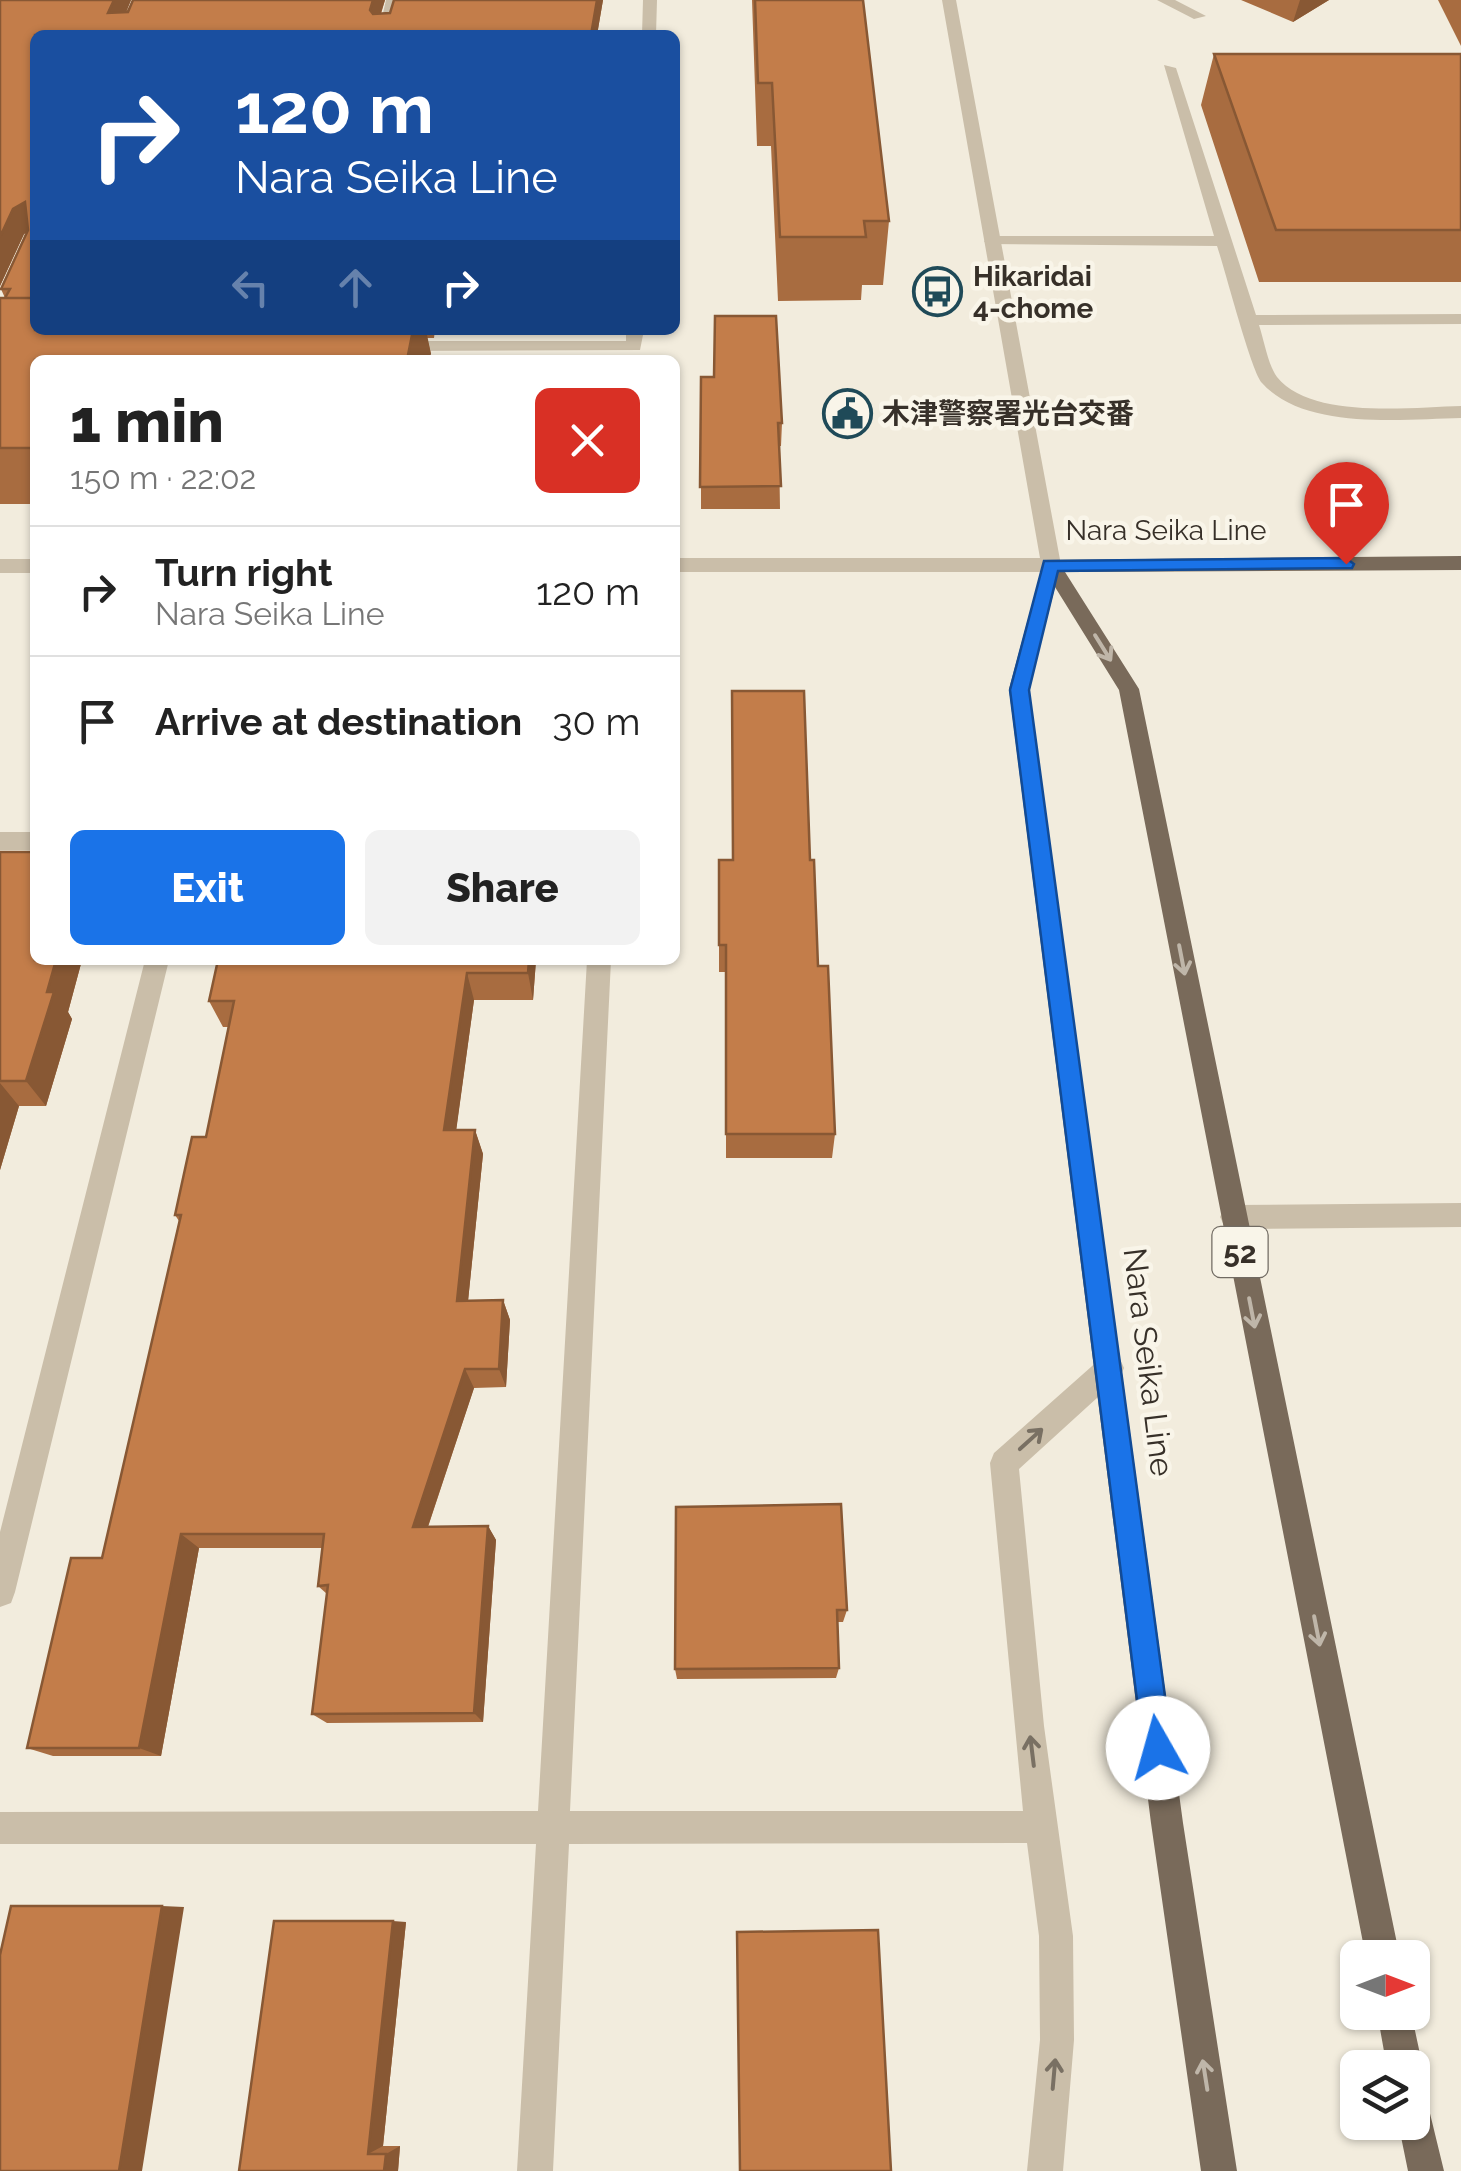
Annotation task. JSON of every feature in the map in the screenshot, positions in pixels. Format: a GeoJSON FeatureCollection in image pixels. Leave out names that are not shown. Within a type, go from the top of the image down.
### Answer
{"type":"FeatureCollection","features":[{"type":"Feature","properties":{"kind":"main road","name":"Nara Seika Line"},"geometry":{"type":"LineString","coordinates":[[1050,565],[1461,563]]}},
{"type":"Feature","properties":{"kind":"main road","name":"Nara Seika Line"},"geometry":{"type":"LineString","coordinates":[[1050,565],[1129,690],[1379,1940]]}},
{"type":"Feature","properties":{"kind":"main road","name":"Nara Seika Line"},"geometry":{"type":"LineString","coordinates":[[1050,565],[1020,690],[1167,1824],[1219,2171]]}},
{"type":"Feature","properties":{"kind":"main road"},"geometry":{"type":"LineString","coordinates":[[1419,2140],[1426,2171]]}},
{"type":"Feature","properties":{"kind":"street"},"geometry":{"type":"LineString","coordinates":[[385,30],[394,0]]}},
{"type":"Feature","properties":{"kind":"street"},"geometry":{"type":"LineString","coordinates":[[649,30],[650,0]]}},
{"type":"Feature","properties":{"kind":"street"},"geometry":{"type":"LineString","coordinates":[[680,566],[1050,565],[950,0]]}},
{"type":"Feature","properties":{"kind":"street"},"geometry":{"type":"LineString","coordinates":[[1164,0],[1200,16]]}},
{"type":"Feature","properties":{"kind":"street"},"geometry":{"type":"LineString","coordinates":[[1169,68],[1268,379],[1281,392],[1306,404],[1344,412],[1461,412]]}},
{"type":"Feature","properties":{"kind":"street"},"geometry":{"type":"LineString","coordinates":[[992,241],[1224,241]]}},
{"type":"Feature","properties":{"kind":"street"},"geometry":{"type":"LineString","coordinates":[[1248,320],[1461,319]]}},
{"type":"Feature","properties":{"kind":"street"},"geometry":{"type":"LineString","coordinates":[[384,346],[634,346],[634,335]]}},
{"type":"Feature","properties":{"kind":"street"},"geometry":{"type":"LineString","coordinates":[[0,566],[30,566]]}},
{"type":"Feature","properties":{"kind":"street"},"geometry":{"type":"LineString","coordinates":[[0,841],[30,841]]}},
{"type":"Feature","properties":{"kind":"street"},"geometry":{"type":"LineString","coordinates":[[0,1592],[156,965]]}},
{"type":"Feature","properties":{"kind":"street"},"geometry":{"type":"LineString","coordinates":[[535,2171],[599,965]]}},
{"type":"Feature","properties":{"kind":"street"},"geometry":{"type":"LineString","coordinates":[[1232,1217],[1461,1216]]}},
{"type":"Feature","properties":{"kind":"street"},"geometry":{"type":"LineString","coordinates":[[1045,2171],[1057,2023],[1056,1936],[1004,1463],[1110,1368]]}},
{"type":"Feature","properties":{"kind":"street"},"geometry":{"type":"LineString","coordinates":[[0,1828],[1042,1827]]}},
{"type":"Feature","properties":{"kind":"building"},"geometry":{"type":"Polygon","coordinates":[[[0,0],[114,0],[108,13],[128,12],[133,0],[373,0],[373,14],[390,13],[394,0],[597,0],[592,30],[30,30],[30,298],[5,298],[10,289],[1,289],[28,230],[25,202],[13,209],[0,237],[0,0]]]}},
{"type":"Feature","properties":{"kind":"building"},"geometry":{"type":"Polygon","coordinates":[[[755,0],[863,0],[889,221],[864,221],[866,237],[780,237],[772,83],[758,83],[755,0]]]}},
{"type":"Feature","properties":{"kind":"building"},"geometry":{"type":"Polygon","coordinates":[[[1214,54],[1461,54],[1461,230],[1276,230],[1214,54]]]}},
{"type":"Feature","properties":{"kind":"building"},"geometry":{"type":"Polygon","coordinates":[[[0,298],[30,298],[30,335],[412,335],[408,355],[30,355],[30,448],[0,448],[0,298]]]}},
{"type":"Feature","properties":{"kind":"building"},"geometry":{"type":"Polygon","coordinates":[[[715,316],[776,316],[781,486],[700,487],[701,377],[714,377],[715,316]]]}},
{"type":"Feature","properties":{"kind":"building"},"geometry":{"type":"Polygon","coordinates":[[[732,691],[804,691],[810,860],[814,860],[818,966],[828,966],[835,1134],[726,1134],[726,945],[719,945],[719,860],[733,860],[732,691]]]}},
{"type":"Feature","properties":{"kind":"building"},"geometry":{"type":"Polygon","coordinates":[[[0,852],[30,852],[30,965],[55,965],[47,992],[54,992],[26,1081],[0,1081],[0,852]]]}},
{"type":"Feature","properties":{"kind":"building"},"geometry":{"type":"Polygon","coordinates":[[[217,965],[529,965],[528,973],[467,973],[444,1130],[475,1130],[457,1301],[503,1300],[499,1369],[465,1369],[413,1527],[488,1526],[474,1713],[312,1714],[328,1585],[318,1586],[324,1534],[181,1534],[139,1748],[27,1748],[71,1558],[102,1558],[181,1215],[175,1215],[192,1137],[206,1137],[234,1001],[209,1001],[217,965]]]}},
{"type":"Feature","properties":{"kind":"building"},"geometry":{"type":"Polygon","coordinates":[[[841,1504],[847,1610],[837,1610],[839,1668],[675,1669],[676,1507],[841,1504]]]}},
{"type":"Feature","properties":{"kind":"building"},"geometry":{"type":"Polygon","coordinates":[[[11,1906],[162,1906],[119,2171],[0,2171],[0,1955],[11,1906]]]}},
{"type":"Feature","properties":{"kind":"building"},"geometry":{"type":"Polygon","coordinates":[[[274,1921],[393,1921],[368,2154],[386,2154],[384,2171],[239,2171],[274,1921]]]}},
{"type":"Feature","properties":{"kind":"building"},"geometry":{"type":"Polygon","coordinates":[[[878,1930],[891,2171],[740,2171],[737,1932],[878,1930]]]}},
{"type":"Feature","properties":{"kind":"place","name":"Hikaridai 4-chome"},"geometry":{"type":"Point","coordinates":[938,292]}},
{"type":"Feature","properties":{"kind":"place","name":"木津警察署光台交番"},"geometry":{"type":"Point","coordinates":[847,413]}},
{"type":"Feature","properties":{"kind":"route"},"geometry":{"type":"LineString","coordinates":[[1158,1748],[1020,690],[1050,565],[1346,564]]}}]}
